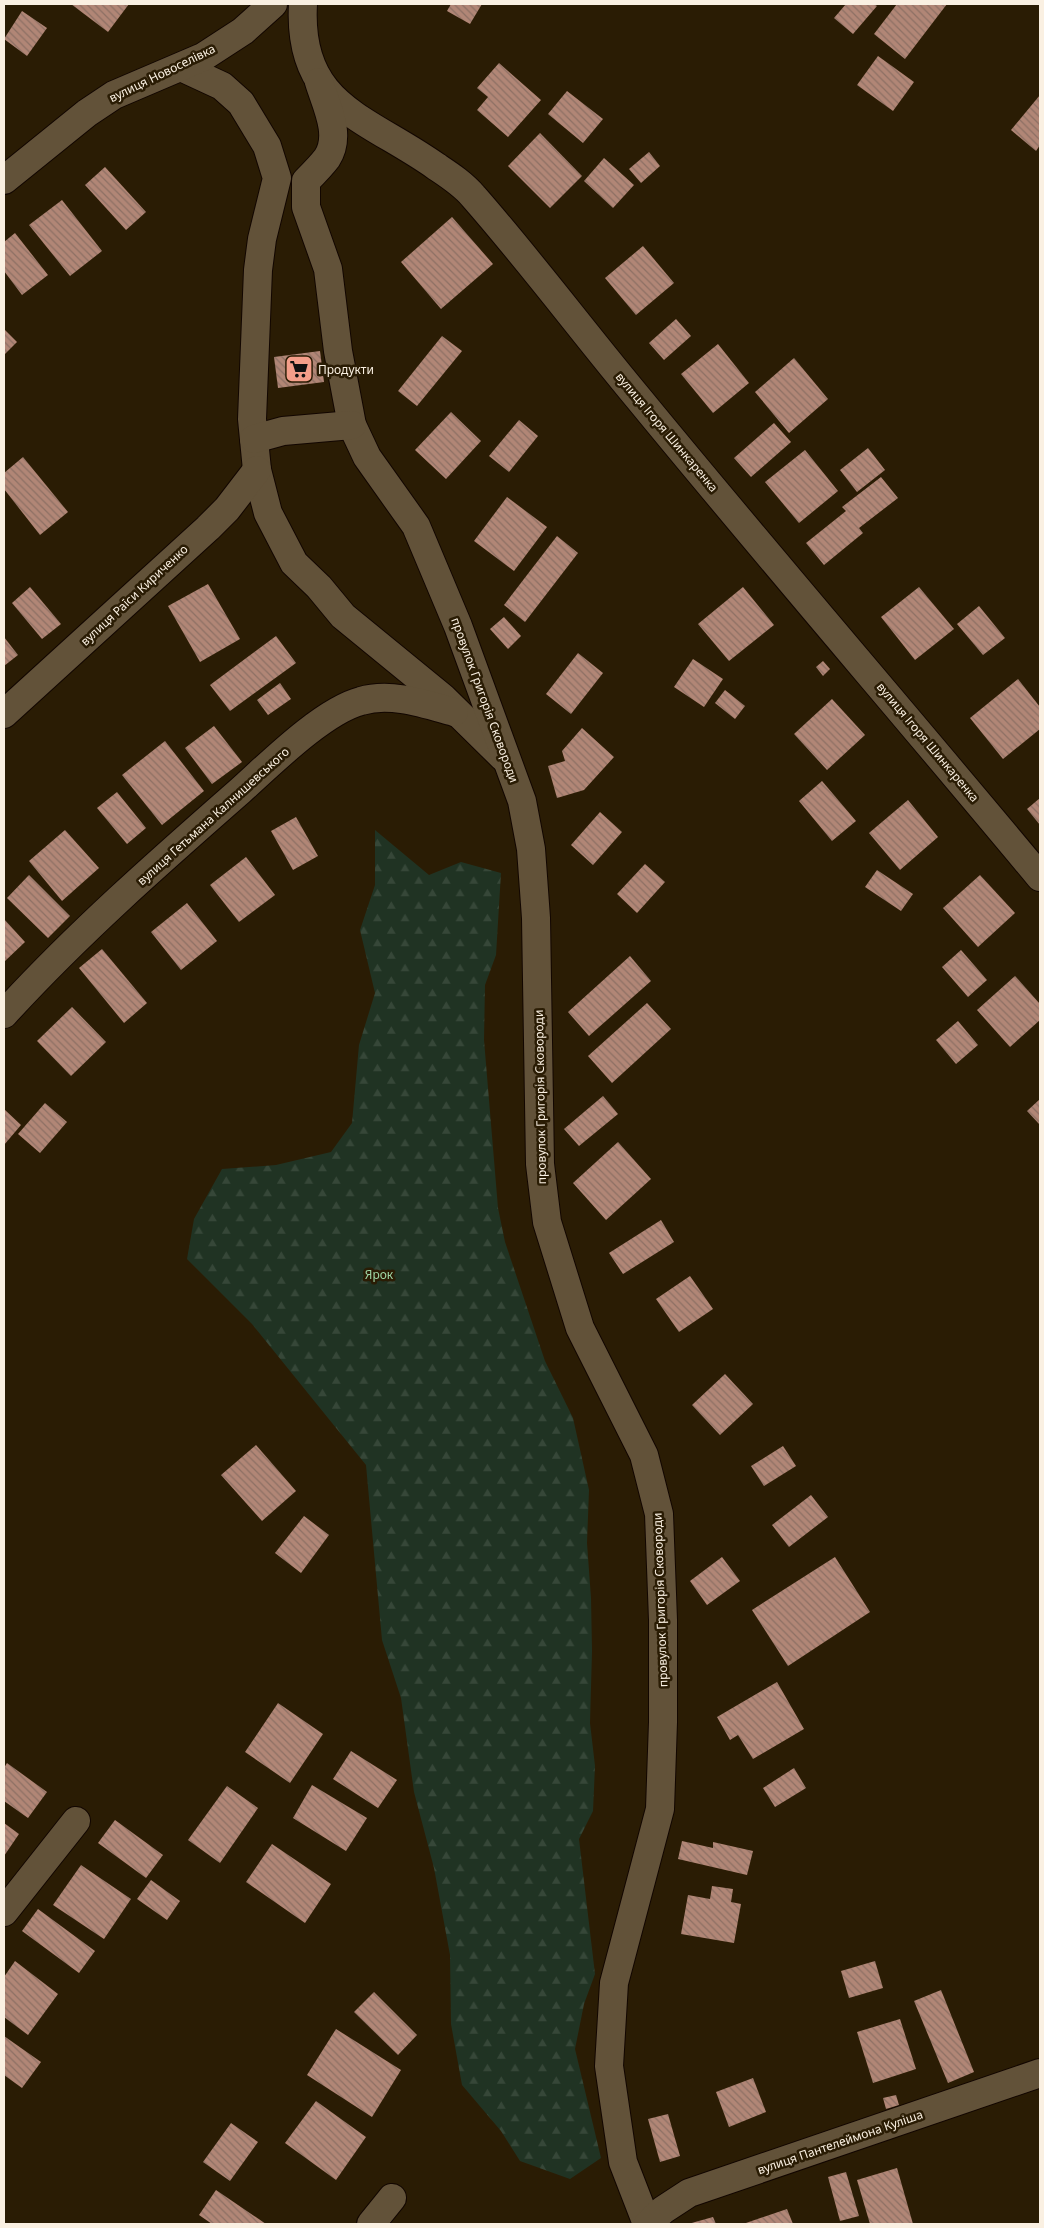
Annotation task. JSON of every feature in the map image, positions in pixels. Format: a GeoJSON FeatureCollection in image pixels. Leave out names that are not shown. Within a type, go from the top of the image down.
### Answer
{"type":"FeatureCollection","features":[{"type":"Feature","properties":{"kind":"street","name":"вулиця Новоселівка"},"geometry":{"type":"LineString","coordinates":[[4,180],[87,113],[114,95],[203,57],[242,30],[273,4]]}},
{"type":"Feature","properties":{"kind":"street","name":"вулиця Ігоря Шинкаренка"},"geometry":{"type":"LineString","coordinates":[[299,8],[305,43],[319,82],[340,105],[361,120],[417,152],[470,192],[640,400],[1040,877]]}},
{"type":"Feature","properties":{"kind":"street"},"geometry":{"type":"LineString","coordinates":[[181,67],[222,86],[242,103],[267,146],[277,178],[316,234]]}},
{"type":"Feature","properties":{"kind":"street","name":"провулок Григорія Сковороди"},"geometry":{"type":"LineString","coordinates":[[319,82],[332,122],[334,137],[328,156],[306,181],[306,207],[328,269],[338,351],[352,426],[368,457],[416,526],[458,626],[522,801],[531,850],[536,918],[540,1164],[547,1222],[580,1328],[644,1455],[659,1514],[663,1638],[660,1809],[614,1983],[609,2066],[623,2162],[647,2224]]}},
{"type":"Feature","properties":{"kind":"street"},"geometry":{"type":"LineString","coordinates":[[277,178],[262,239],[258,270],[252,419],[257,470],[268,513],[294,563],[319,587],[343,616],[458,713],[509,763]]}},
{"type":"Feature","properties":{"kind":"street"},"geometry":{"type":"LineString","coordinates":[[254,439],[283,431],[352,426]]}},
{"type":"Feature","properties":{"kind":"street","name":"вулиця Раїси Кириченко"},"geometry":{"type":"LineString","coordinates":[[4,714],[208,528],[227,509],[257,470]]}},
{"type":"Feature","properties":{"kind":"street","name":"вулиця Гетьмана Калнишевського"},"geometry":{"type":"LineString","coordinates":[[4,1014],[37,977],[168,854],[298,739],[340,710],[361,700],[398,699],[458,713]]}},
{"type":"Feature","properties":{"kind":"street"},"geometry":{"type":"LineString","coordinates":[[4,1912],[76,1821]]}},
{"type":"Feature","properties":{"kind":"street","name":"вулиця Пантелеймона Куліша"},"geometry":{"type":"LineString","coordinates":[[647,2224],[670,2205],[689,2193],[1040,2073]]}},
{"type":"Feature","properties":{"kind":"street"},"geometry":{"type":"LineString","coordinates":[[370,2224],[392,2198]]}},
{"type":"Feature","properties":{"kind":"green space","name":"Ярок"},"geometry":{"type":"Polygon","coordinates":[[[375,830],[429,875],[461,862],[501,873],[496,955],[485,985],[484,1040],[498,1208],[505,1242],[545,1361],[573,1418],[589,1490],[587,1543],[592,1651],[590,1723],[595,1766],[593,1811],[579,1839],[595,1974],[584,2004],[575,2049],[601,2158],[570,2179],[520,2161],[501,2131],[462,2085],[451,2024],[450,1955],[434,1868],[414,1792],[401,1698],[382,1640],[366,1465],[252,1324],[187,1259],[194,1219],[222,1169],[276,1165],[331,1152],[352,1123],[359,1045],[375,993],[360,930],[375,885],[375,830]]]}},
{"type":"Feature","properties":{"kind":"building"},"geometry":{"type":"Polygon","coordinates":[[[71,4],[129,4],[108,32],[71,4]]]}},
{"type":"Feature","properties":{"kind":"building"},"geometry":{"type":"Polygon","coordinates":[[[451,4],[482,4],[470,24],[447,11],[451,4]]]}},
{"type":"Feature","properties":{"kind":"building"},"geometry":{"type":"Polygon","coordinates":[[[846,4],[874,4],[877,6],[853,34],[834,18],[846,4]]]}},
{"type":"Feature","properties":{"kind":"building"},"geometry":{"type":"Polygon","coordinates":[[[897,4],[947,4],[905,59],[874,34],[897,4]]]}},
{"type":"Feature","properties":{"kind":"building"},"geometry":{"type":"Polygon","coordinates":[[[22,11],[47,28],[27,56],[4,39],[22,11]]]}},
{"type":"Feature","properties":{"kind":"building"},"geometry":{"type":"Polygon","coordinates":[[[878,56],[914,82],[893,111],[857,85],[878,56]]]}},
{"type":"Feature","properties":{"kind":"building"},"geometry":{"type":"Polygon","coordinates":[[[499,63],[541,100],[508,137],[477,110],[488,97],[477,88],[499,63]]]}},
{"type":"Feature","properties":{"kind":"building"},"geometry":{"type":"Polygon","coordinates":[[[567,91],[603,119],[583,143],[548,114],[567,91]]]}},
{"type":"Feature","properties":{"kind":"building"},"geometry":{"type":"Polygon","coordinates":[[[1040,95],[1040,145],[1036,151],[1011,130],[1040,95]]]}},
{"type":"Feature","properties":{"kind":"building"},"geometry":{"type":"Polygon","coordinates":[[[540,133],[582,176],[550,208],[508,166],[540,133]]]}},
{"type":"Feature","properties":{"kind":"building"},"geometry":{"type":"Polygon","coordinates":[[[649,152],[660,166],[641,183],[629,169],[649,152]]]}},
{"type":"Feature","properties":{"kind":"building"},"geometry":{"type":"Polygon","coordinates":[[[604,158],[634,185],[613,208],[584,181],[604,158]]]}},
{"type":"Feature","properties":{"kind":"building"},"geometry":{"type":"Polygon","coordinates":[[[105,167],[146,212],[126,230],[85,185],[105,167]]]}},
{"type":"Feature","properties":{"kind":"building"},"geometry":{"type":"Polygon","coordinates":[[[62,200],[102,251],[70,276],[29,225],[62,200]]]}},
{"type":"Feature","properties":{"kind":"building"},"geometry":{"type":"Polygon","coordinates":[[[452,217],[493,264],[441,309],[401,262],[452,217]]]}},
{"type":"Feature","properties":{"kind":"building"},"geometry":{"type":"Polygon","coordinates":[[[15,233],[48,275],[22,295],[4,271],[4,242],[15,233]]]}},
{"type":"Feature","properties":{"kind":"building"},"geometry":{"type":"Polygon","coordinates":[[[643,246],[674,283],[636,315],[605,278],[643,246]]]}},
{"type":"Feature","properties":{"kind":"building"},"geometry":{"type":"Polygon","coordinates":[[[676,319],[691,336],[664,360],[649,343],[676,319]]]}},
{"type":"Feature","properties":{"kind":"building"},"geometry":{"type":"Polygon","coordinates":[[[4,329],[17,342],[4,355],[4,329]]]}},
{"type":"Feature","properties":{"kind":"building"},"geometry":{"type":"Polygon","coordinates":[[[442,336],[462,351],[417,406],[398,391],[442,336]]]}},
{"type":"Feature","properties":{"kind":"building"},"geometry":{"type":"Polygon","coordinates":[[[718,344],[749,383],[713,413],[681,374],[718,344]]]}},
{"type":"Feature","properties":{"kind":"building","name":"Продукти"},"geometry":{"type":"Polygon","coordinates":[[[320,351],[324,382],[278,388],[274,357],[320,351]]]}},
{"type":"Feature","properties":{"kind":"building"},"geometry":{"type":"Polygon","coordinates":[[[794,358],[828,399],[789,433],[755,392],[794,358]]]}},
{"type":"Feature","properties":{"kind":"building"},"geometry":{"type":"Polygon","coordinates":[[[451,412],[481,441],[446,479],[415,450],[451,412]]]}},
{"type":"Feature","properties":{"kind":"building"},"geometry":{"type":"Polygon","coordinates":[[[519,420],[538,436],[509,472],[489,456],[519,420]]]}},
{"type":"Feature","properties":{"kind":"building"},"geometry":{"type":"Polygon","coordinates":[[[774,423],[791,442],[751,477],[734,458],[774,423]]]}},
{"type":"Feature","properties":{"kind":"building"},"geometry":{"type":"Polygon","coordinates":[[[868,448],[885,470],[857,492],[840,470],[868,448]]]}},
{"type":"Feature","properties":{"kind":"building"},"geometry":{"type":"Polygon","coordinates":[[[805,450],[838,491],[799,523],[765,482],[805,450]]]}},
{"type":"Feature","properties":{"kind":"building"},"geometry":{"type":"Polygon","coordinates":[[[23,457],[68,512],[40,535],[4,489],[4,473],[23,457]]]}},
{"type":"Feature","properties":{"kind":"building"},"geometry":{"type":"Polygon","coordinates":[[[881,477],[898,498],[859,528],[863,533],[824,565],[806,543],[846,511],[842,507],[881,477]]]}},
{"type":"Feature","properties":{"kind":"building"},"geometry":{"type":"Polygon","coordinates":[[[507,497],[547,527],[514,571],[474,541],[507,497]]]}},
{"type":"Feature","properties":{"kind":"building"},"geometry":{"type":"Polygon","coordinates":[[[557,536],[578,553],[525,622],[504,605],[557,536]]]}},
{"type":"Feature","properties":{"kind":"building"},"geometry":{"type":"Polygon","coordinates":[[[208,584],[240,639],[200,662],[168,606],[208,584]]]}},
{"type":"Feature","properties":{"kind":"building"},"geometry":{"type":"Polygon","coordinates":[[[30,587],[61,624],[42,639],[12,603],[30,587]]]}},
{"type":"Feature","properties":{"kind":"building"},"geometry":{"type":"Polygon","coordinates":[[[743,587],[774,625],[729,661],[698,624],[743,587]]]}},
{"type":"Feature","properties":{"kind":"building"},"geometry":{"type":"Polygon","coordinates":[[[919,587],[954,629],[915,660],[881,617],[919,587]]]}},
{"type":"Feature","properties":{"kind":"building"},"geometry":{"type":"Polygon","coordinates":[[[979,606],[1005,638],[983,655],[957,624],[979,606]]]}},
{"type":"Feature","properties":{"kind":"building"},"geometry":{"type":"Polygon","coordinates":[[[504,617],[521,636],[508,649],[490,629],[504,617]]]}},
{"type":"Feature","properties":{"kind":"building"},"geometry":{"type":"Polygon","coordinates":[[[276,636],[296,663],[230,711],[210,685],[276,636]]]}},
{"type":"Feature","properties":{"kind":"building"},"geometry":{"type":"Polygon","coordinates":[[[4,637],[18,655],[4,666],[4,637]]]}},
{"type":"Feature","properties":{"kind":"building"},"geometry":{"type":"Polygon","coordinates":[[[578,653],[603,673],[571,714],[546,694],[578,653]]]}},
{"type":"Feature","properties":{"kind":"building"},"geometry":{"type":"Polygon","coordinates":[[[693,659],[723,679],[704,707],[674,687],[693,659]]]}},
{"type":"Feature","properties":{"kind":"building"},"geometry":{"type":"Polygon","coordinates":[[[823,661],[830,669],[823,676],[816,667],[823,661]]]}},
{"type":"Feature","properties":{"kind":"building"},"geometry":{"type":"Polygon","coordinates":[[[1018,679],[1040,707],[1040,729],[1003,759],[970,718],[1018,679]]]}},
{"type":"Feature","properties":{"kind":"building"},"geometry":{"type":"Polygon","coordinates":[[[280,683],[291,699],[268,715],[257,700],[280,683]]]}},
{"type":"Feature","properties":{"kind":"building"},"geometry":{"type":"Polygon","coordinates":[[[725,690],[745,706],[735,719],[715,703],[725,690]]]}},
{"type":"Feature","properties":{"kind":"building"},"geometry":{"type":"Polygon","coordinates":[[[832,699],[865,735],[827,770],[794,734],[832,699]]]}},
{"type":"Feature","properties":{"kind":"building"},"geometry":{"type":"Polygon","coordinates":[[[214,726],[242,762],[212,784],[185,748],[214,726]]]}},
{"type":"Feature","properties":{"kind":"building"},"geometry":{"type":"Polygon","coordinates":[[[582,728],[614,757],[584,790],[557,798],[548,766],[565,761],[562,751],[582,728]]]}},
{"type":"Feature","properties":{"kind":"building"},"geometry":{"type":"Polygon","coordinates":[[[165,741],[204,791],[162,825],[122,775],[165,741]]]}},
{"type":"Feature","properties":{"kind":"building"},"geometry":{"type":"Polygon","coordinates":[[[822,781],[856,821],[832,841],[799,801],[822,781]]]}},
{"type":"Feature","properties":{"kind":"building"},"geometry":{"type":"Polygon","coordinates":[[[117,792],[146,828],[127,844],[97,808],[117,792]]]}},
{"type":"Feature","properties":{"kind":"building"},"geometry":{"type":"Polygon","coordinates":[[[1040,798],[1040,825],[1027,809],[1040,798]]]}},
{"type":"Feature","properties":{"kind":"building"},"geometry":{"type":"Polygon","coordinates":[[[908,800],[938,837],[900,870],[869,833],[908,800]]]}},
{"type":"Feature","properties":{"kind":"building"},"geometry":{"type":"Polygon","coordinates":[[[600,812],[622,832],[593,865],[571,845],[600,812]]]}},
{"type":"Feature","properties":{"kind":"building"},"geometry":{"type":"Polygon","coordinates":[[[296,817],[318,856],[293,870],[271,831],[296,817]]]}},
{"type":"Feature","properties":{"kind":"building"},"geometry":{"type":"Polygon","coordinates":[[[65,830],[99,868],[62,901],[29,861],[65,830]]]}},
{"type":"Feature","properties":{"kind":"building"},"geometry":{"type":"Polygon","coordinates":[[[246,857],[275,895],[239,922],[210,885],[246,857]]]}},
{"type":"Feature","properties":{"kind":"building"},"geometry":{"type":"Polygon","coordinates":[[[645,864],[665,882],[637,913],[617,894],[645,864]]]}},
{"type":"Feature","properties":{"kind":"building"},"geometry":{"type":"Polygon","coordinates":[[[877,870],[913,894],[901,911],[865,887],[877,870]]]}},
{"type":"Feature","properties":{"kind":"building"},"geometry":{"type":"Polygon","coordinates":[[[29,875],[70,916],[48,938],[7,898],[29,875]]]}},
{"type":"Feature","properties":{"kind":"building"},"geometry":{"type":"Polygon","coordinates":[[[980,875],[1015,913],[978,947],[943,908],[980,875]]]}},
{"type":"Feature","properties":{"kind":"building"},"geometry":{"type":"Polygon","coordinates":[[[187,903],[217,941],[181,970],[151,932],[187,903]]]}},
{"type":"Feature","properties":{"kind":"building"},"geometry":{"type":"Polygon","coordinates":[[[4,919],[25,942],[4,962],[4,919]]]}},
{"type":"Feature","properties":{"kind":"building"},"geometry":{"type":"Polygon","coordinates":[[[102,949],[147,1003],[124,1023],[79,968],[102,949]]]}},
{"type":"Feature","properties":{"kind":"building"},"geometry":{"type":"Polygon","coordinates":[[[961,950],[987,980],[968,997],[942,967],[961,950]]]}},
{"type":"Feature","properties":{"kind":"building"},"geometry":{"type":"Polygon","coordinates":[[[630,956],[651,981],[589,1036],[568,1012],[630,956]]]}},
{"type":"Feature","properties":{"kind":"building"},"geometry":{"type":"Polygon","coordinates":[[[1015,976],[1040,1004],[1040,1020],[1010,1047],[977,1010],[1015,976]]]}},
{"type":"Feature","properties":{"kind":"building"},"geometry":{"type":"Polygon","coordinates":[[[647,1003],[671,1029],[612,1083],[588,1056],[647,1003]]]}},
{"type":"Feature","properties":{"kind":"building"},"geometry":{"type":"Polygon","coordinates":[[[72,1007],[106,1042],[71,1076],[37,1041],[72,1007]]]}},
{"type":"Feature","properties":{"kind":"building"},"geometry":{"type":"Polygon","coordinates":[[[958,1021],[978,1045],[956,1064],[936,1040],[958,1021]]]}},
{"type":"Feature","properties":{"kind":"building"},"geometry":{"type":"Polygon","coordinates":[[[603,1096],[618,1114],[579,1146],[564,1129],[603,1096]]]}},
{"type":"Feature","properties":{"kind":"building"},"geometry":{"type":"Polygon","coordinates":[[[1040,1099],[1040,1125],[1027,1111],[1040,1099]]]}},
{"type":"Feature","properties":{"kind":"building"},"geometry":{"type":"Polygon","coordinates":[[[45,1103],[67,1122],[40,1153],[18,1134],[45,1103]]]}},
{"type":"Feature","properties":{"kind":"building"},"geometry":{"type":"Polygon","coordinates":[[[4,1109],[21,1125],[4,1145],[4,1109]]]}},
{"type":"Feature","properties":{"kind":"building"},"geometry":{"type":"Polygon","coordinates":[[[618,1142],[651,1179],[606,1220],[573,1183],[618,1142]]]}},
{"type":"Feature","properties":{"kind":"building"},"geometry":{"type":"Polygon","coordinates":[[[661,1220],[674,1242],[623,1274],[609,1253],[661,1220]]]}},
{"type":"Feature","properties":{"kind":"building"},"geometry":{"type":"Polygon","coordinates":[[[690,1276],[713,1309],[679,1332],[656,1299],[690,1276]]]}},
{"type":"Feature","properties":{"kind":"building"},"geometry":{"type":"Polygon","coordinates":[[[725,1374],[753,1404],[720,1435],[692,1405],[725,1374]]]}},
{"type":"Feature","properties":{"kind":"building"},"geometry":{"type":"Polygon","coordinates":[[[256,1445],[296,1491],[262,1521],[221,1475],[256,1445]]]}},
{"type":"Feature","properties":{"kind":"building"},"geometry":{"type":"Polygon","coordinates":[[[783,1446],[796,1466],[764,1486],[751,1466],[783,1446]]]}},
{"type":"Feature","properties":{"kind":"building"},"geometry":{"type":"Polygon","coordinates":[[[811,1495],[828,1517],[789,1547],[772,1525],[811,1495]]]}},
{"type":"Feature","properties":{"kind":"building"},"geometry":{"type":"Polygon","coordinates":[[[304,1516],[329,1535],[301,1573],[275,1553],[304,1516]]]}},
{"type":"Feature","properties":{"kind":"building"},"geometry":{"type":"Polygon","coordinates":[[[722,1557],[740,1581],[707,1605],[690,1581],[722,1557]]]}},
{"type":"Feature","properties":{"kind":"building"},"geometry":{"type":"Polygon","coordinates":[[[835,1557],[870,1612],[788,1666],[752,1610],[835,1557]]]}},
{"type":"Feature","properties":{"kind":"building"},"geometry":{"type":"Polygon","coordinates":[[[777,1682],[804,1729],[753,1759],[738,1735],[730,1740],[717,1717],[777,1682]]]}},
{"type":"Feature","properties":{"kind":"building"},"geometry":{"type":"Polygon","coordinates":[[[278,1703],[323,1734],[290,1783],[245,1752],[278,1703]]]}},
{"type":"Feature","properties":{"kind":"building"},"geometry":{"type":"Polygon","coordinates":[[[351,1751],[397,1780],[378,1808],[333,1779],[351,1751]]]}},
{"type":"Feature","properties":{"kind":"building"},"geometry":{"type":"Polygon","coordinates":[[[7,1763],[47,1792],[28,1818],[4,1801],[4,1768],[7,1763]]]}},
{"type":"Feature","properties":{"kind":"building"},"geometry":{"type":"Polygon","coordinates":[[[794,1768],[806,1788],[775,1807],[763,1788],[794,1768]]]}},
{"type":"Feature","properties":{"kind":"building"},"geometry":{"type":"Polygon","coordinates":[[[312,1785],[367,1818],[346,1851],[293,1818],[312,1785]]]}},
{"type":"Feature","properties":{"kind":"building"},"geometry":{"type":"Polygon","coordinates":[[[227,1786],[258,1808],[220,1863],[188,1840],[227,1786]]]}},
{"type":"Feature","properties":{"kind":"building"},"geometry":{"type":"Polygon","coordinates":[[[115,1820],[163,1855],[146,1878],[98,1843],[115,1820]]]}},
{"type":"Feature","properties":{"kind":"building"},"geometry":{"type":"Polygon","coordinates":[[[4,1823],[19,1834],[4,1856],[4,1823]]]}},
{"type":"Feature","properties":{"kind":"building"},"geometry":{"type":"Polygon","coordinates":[[[682,1841],[713,1848],[713,1842],[753,1851],[747,1875],[678,1859],[682,1841]]]}},
{"type":"Feature","properties":{"kind":"building"},"geometry":{"type":"Polygon","coordinates":[[[272,1844],[331,1884],[305,1923],[246,1882],[272,1844]]]}},
{"type":"Feature","properties":{"kind":"building"},"geometry":{"type":"Polygon","coordinates":[[[81,1865],[131,1899],[104,1939],[53,1905],[81,1865]]]}},
{"type":"Feature","properties":{"kind":"building"},"geometry":{"type":"Polygon","coordinates":[[[151,1880],[180,1901],[167,1920],[137,1899],[151,1880]]]}},
{"type":"Feature","properties":{"kind":"building"},"geometry":{"type":"Polygon","coordinates":[[[712,1886],[733,1889],[731,1902],[741,1904],[734,1943],[681,1934],[688,1895],[710,1899],[712,1886]]]}},
{"type":"Feature","properties":{"kind":"building"},"geometry":{"type":"Polygon","coordinates":[[[38,1909],[95,1951],[79,1973],[22,1931],[38,1909]]]}},
{"type":"Feature","properties":{"kind":"building"},"geometry":{"type":"Polygon","coordinates":[[[15,1961],[58,1994],[28,2035],[4,2017],[4,1977],[15,1961]]]}},
{"type":"Feature","properties":{"kind":"building"},"geometry":{"type":"Polygon","coordinates":[[[875,1961],[883,1988],[849,1998],[841,1971],[875,1961]]]}},
{"type":"Feature","properties":{"kind":"building"},"geometry":{"type":"Polygon","coordinates":[[[941,1990],[974,2072],[948,2083],[914,2001],[941,1990]]]}},
{"type":"Feature","properties":{"kind":"building"},"geometry":{"type":"Polygon","coordinates":[[[374,1992],[417,2035],[398,2055],[354,2012],[374,1992]]]}},
{"type":"Feature","properties":{"kind":"building"},"geometry":{"type":"Polygon","coordinates":[[[900,2019],[916,2069],[873,2083],[857,2032],[900,2019]]]}},
{"type":"Feature","properties":{"kind":"building"},"geometry":{"type":"Polygon","coordinates":[[[336,2029],[401,2070],[372,2117],[307,2075],[336,2029]]]}},
{"type":"Feature","properties":{"kind":"building"},"geometry":{"type":"Polygon","coordinates":[[[4,2036],[41,2062],[22,2088],[4,2075],[4,2036]]]}},
{"type":"Feature","properties":{"kind":"building"},"geometry":{"type":"Polygon","coordinates":[[[753,2078],[766,2112],[729,2127],[716,2092],[753,2078]]]}},
{"type":"Feature","properties":{"kind":"building"},"geometry":{"type":"Polygon","coordinates":[[[896,2095],[899,2105],[886,2109],[883,2098],[896,2095]]]}},
{"type":"Feature","properties":{"kind":"building"},"geometry":{"type":"Polygon","coordinates":[[[316,2101],[366,2137],[336,2180],[285,2143],[316,2101]]]}},
{"type":"Feature","properties":{"kind":"building"},"geometry":{"type":"Polygon","coordinates":[[[668,2114],[680,2156],[660,2162],[648,2119],[668,2114]]]}},
{"type":"Feature","properties":{"kind":"building"},"geometry":{"type":"Polygon","coordinates":[[[231,2123],[258,2142],[230,2181],[203,2162],[231,2123]]]}},
{"type":"Feature","properties":{"kind":"building"},"geometry":{"type":"Polygon","coordinates":[[[897,2168],[913,2224],[870,2224],[857,2180],[897,2168]]]}},
{"type":"Feature","properties":{"kind":"building"},"geometry":{"type":"Polygon","coordinates":[[[846,2172],[859,2216],[840,2221],[828,2177],[846,2172]]]}},
{"type":"Feature","properties":{"kind":"building"},"geometry":{"type":"Polygon","coordinates":[[[216,2190],[266,2224],[212,2224],[199,2215],[216,2190]]]}},
{"type":"Feature","properties":{"kind":"building"},"geometry":{"type":"Polygon","coordinates":[[[787,2209],[793,2224],[743,2224],[787,2209]]]}},
{"type":"Feature","properties":{"kind":"building"},"geometry":{"type":"Polygon","coordinates":[[[713,2217],[716,2224],[688,2224],[713,2217]]]}},
{"type":"Feature","properties":{"kind":"place","name":"Продукти"},"geometry":{"type":"Point","coordinates":[299,369]}}]}
